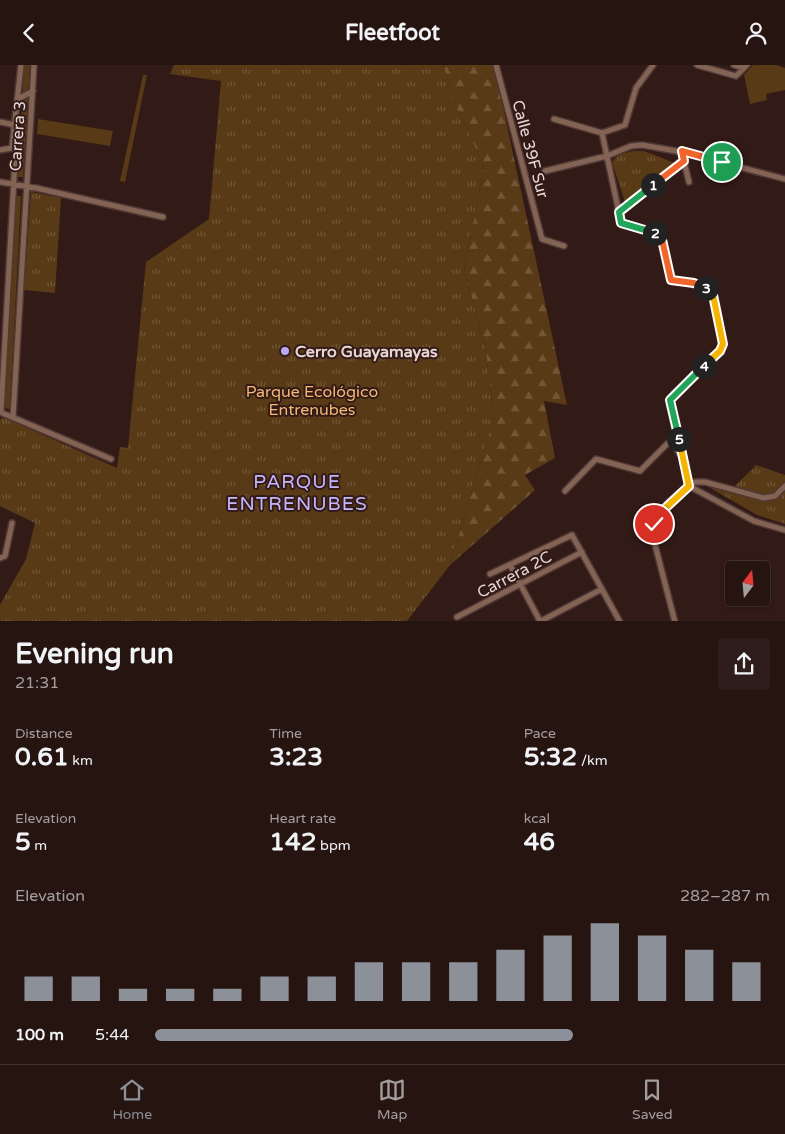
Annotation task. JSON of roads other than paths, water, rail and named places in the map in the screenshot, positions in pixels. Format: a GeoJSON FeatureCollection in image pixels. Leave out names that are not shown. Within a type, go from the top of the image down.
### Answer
{"type":"FeatureCollection","features":[{"type":"Feature","properties":{"kind":"street","name":"Carrera 3"},"geometry":{"type":"LineString","coordinates":[[0,149],[12,148],[21,65]]}},
{"type":"Feature","properties":{"kind":"street","name":"Carrera 3"},"geometry":{"type":"LineString","coordinates":[[13,417],[34,65]]}},
{"type":"Feature","properties":{"kind":"street","name":"Calle 39F Sur"},"geometry":{"type":"LineString","coordinates":[[496,65],[542,239],[564,246]]}},
{"type":"Feature","properties":{"kind":"street"},"geometry":{"type":"LineString","coordinates":[[554,119],[602,133],[625,125],[636,88],[654,65]]}},
{"type":"Feature","properties":{"kind":"street"},"geometry":{"type":"LineString","coordinates":[[697,65],[736,76],[746,67]]}},
{"type":"Feature","properties":{"kind":"street"},"geometry":{"type":"LineString","coordinates":[[734,65],[746,67]]}},
{"type":"Feature","properties":{"kind":"street"},"geometry":{"type":"LineString","coordinates":[[18,99],[33,91]]}},
{"type":"Feature","properties":{"kind":"street"},"geometry":{"type":"LineString","coordinates":[[0,122],[15,125]]}},
{"type":"Feature","properties":{"kind":"street"},"geometry":{"type":"LineString","coordinates":[[602,133],[621,223],[661,235],[671,280],[699,285],[713,295],[723,342],[721,349],[670,400],[689,486],[754,521],[785,530]]}},
{"type":"Feature","properties":{"kind":"street"},"geometry":{"type":"LineString","coordinates":[[545,171],[607,156],[631,146],[682,151],[785,179]]}},
{"type":"Feature","properties":{"kind":"street"},"geometry":{"type":"LineString","coordinates":[[682,151],[688,182]]}},
{"type":"Feature","properties":{"kind":"street","name":"Carrera 3"},"geometry":{"type":"LineString","coordinates":[[0,412],[15,160]]}},
{"type":"Feature","properties":{"kind":"street"},"geometry":{"type":"LineString","coordinates":[[619,212],[684,161]]}},
{"type":"Feature","properties":{"kind":"street"},"geometry":{"type":"LineString","coordinates":[[0,182],[26,186],[163,217]]}},
{"type":"Feature","properties":{"kind":"street"},"geometry":{"type":"LineString","coordinates":[[0,412],[111,459]]}},
{"type":"Feature","properties":{"kind":"street"},"geometry":{"type":"LineString","coordinates":[[565,491],[596,459],[640,471],[669,442],[672,442],[679,453],[682,453]]}},
{"type":"Feature","properties":{"kind":"street"},"geometry":{"type":"LineString","coordinates":[[675,621],[652,529],[658,515],[695,481],[762,498],[770,498],[785,486]]}},
{"type":"Feature","properties":{"kind":"street"},"geometry":{"type":"LineString","coordinates":[[0,558],[5,557],[12,523]]}},
{"type":"Feature","properties":{"kind":"street"},"geometry":{"type":"LineString","coordinates":[[490,574],[572,535],[620,621]]}},
{"type":"Feature","properties":{"kind":"street","name":"Carrera 2C"},"geometry":{"type":"LineString","coordinates":[[457,617],[582,552]]}},
{"type":"Feature","properties":{"kind":"street"},"geometry":{"type":"LineString","coordinates":[[510,565],[539,621],[602,589]]}},
{"type":"Feature","properties":{"kind":"place","name":"Cerro Guayamayas"},"geometry":{"type":"Point","coordinates":[285,351]}},
{"type":"Feature","properties":{"kind":"district","name":"PARQUE ENTRENUBES"},"geometry":{"type":"Point","coordinates":[297,492]}},
{"type":"Feature","properties":{"kind":"park label","name":"Parque Ecológico Entrenubes"},"geometry":{"type":"Point","coordinates":[312,400]}}]}
